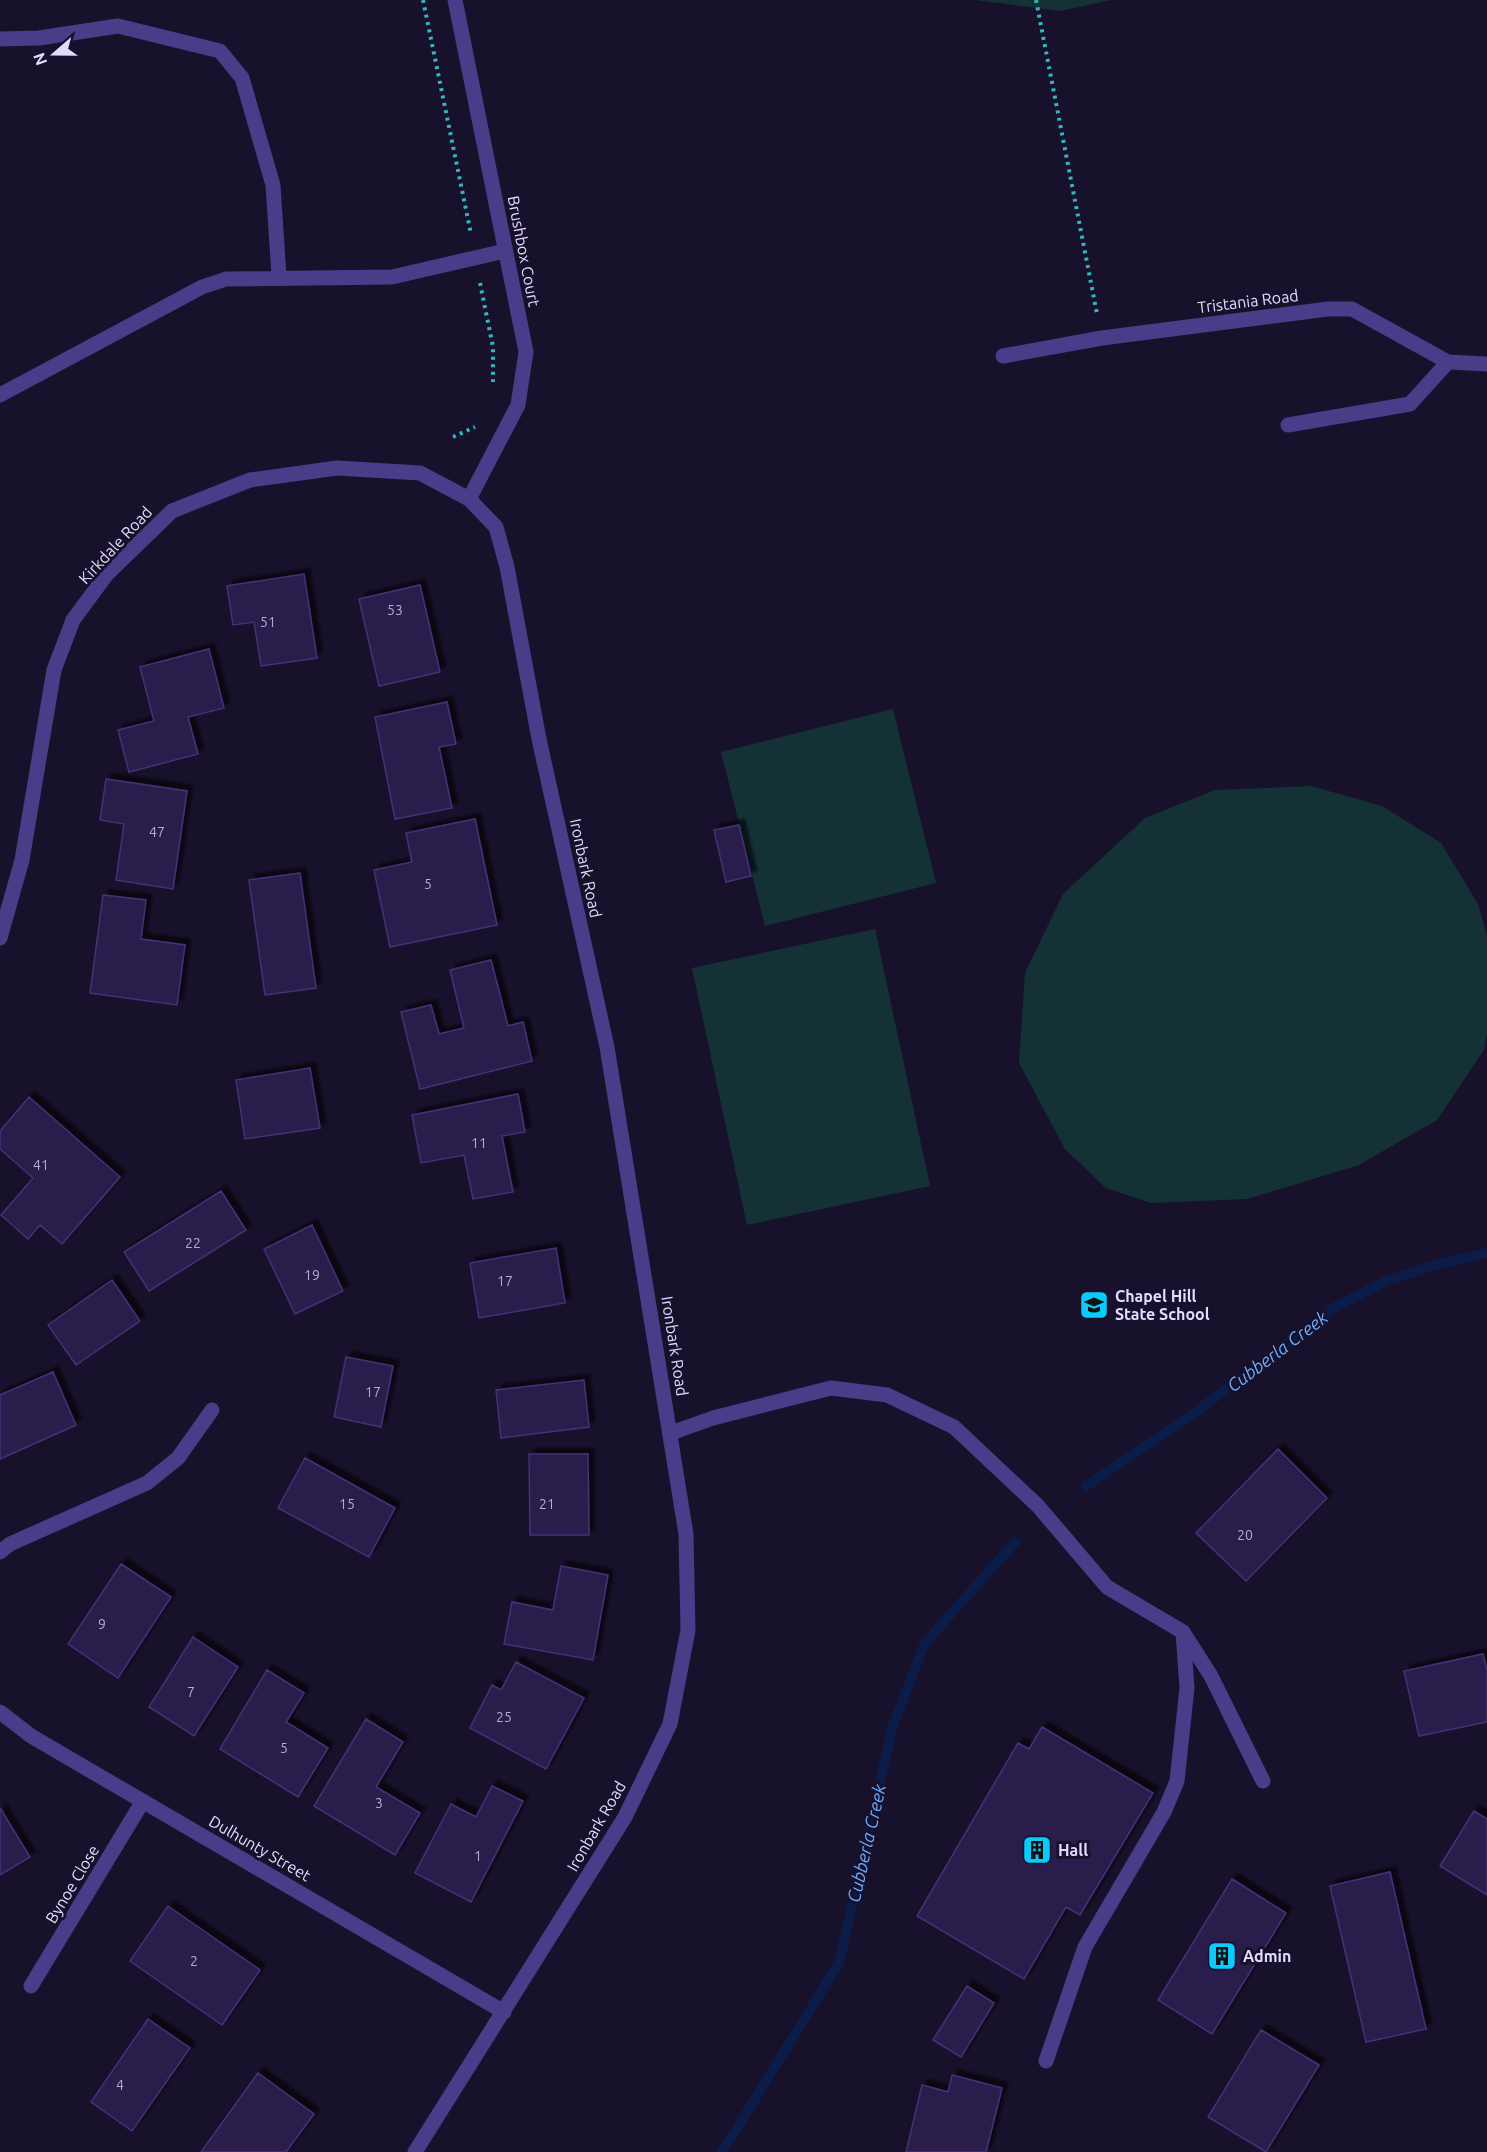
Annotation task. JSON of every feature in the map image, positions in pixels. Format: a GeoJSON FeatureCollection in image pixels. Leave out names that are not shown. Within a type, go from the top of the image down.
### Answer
{"type":"FeatureCollection","features":[{"type":"Feature","properties":{"kind":"street","name":"Brushbox Court"},"geometry":{"type":"LineString","coordinates":[[455,0],[526,352],[518,405],[469,499]]}},
{"type":"Feature","properties":{"kind":"street"},"geometry":{"type":"LineString","coordinates":[[0,39],[39,38],[118,26],[220,51],[242,78],[273,185],[279,276]]}},
{"type":"Feature","properties":{"kind":"street"},"geometry":{"type":"LineString","coordinates":[[0,395],[202,287],[226,279],[279,276],[392,277],[505,251]]}},
{"type":"Feature","properties":{"kind":"street","name":"Tristania Road"},"geometry":{"type":"LineString","coordinates":[[1003,356],[1102,338],[1328,309],[1352,309],[1448,362],[1487,364]]}},
{"type":"Feature","properties":{"kind":"street"},"geometry":{"type":"LineString","coordinates":[[1288,424],[1410,404],[1448,362]]}},
{"type":"Feature","properties":{"kind":"street","name":"Kirkdale Road"},"geometry":{"type":"LineString","coordinates":[[0,938],[22,860],[54,670],[73,620],[107,574],[172,511],[250,480],[337,468],[420,472],[469,499]]}},
{"type":"Feature","properties":{"kind":"street","name":"Ironbark Road"},"geometry":{"type":"LineString","coordinates":[[415,2152],[625,1817],[670,1724],[688,1630],[686,1534],[607,1047],[539,739],[507,567],[496,527],[469,499]]}},
{"type":"Feature","properties":{"kind":"street"},"geometry":{"type":"LineString","coordinates":[[671,1433],[713,1418],[831,1388],[887,1395],[954,1427],[1038,1506],[1107,1587],[1183,1632],[1210,1676],[1263,1781]]}},
{"type":"Feature","properties":{"kind":"street"},"geometry":{"type":"LineString","coordinates":[[0,1552],[10,1544],[147,1483],[178,1458],[212,1410]]}},
{"type":"Feature","properties":{"kind":"street"},"geometry":{"type":"LineString","coordinates":[[1046,2061],[1085,1947],[1164,1812],[1177,1781],[1186,1688],[1183,1632]]}},
{"type":"Feature","properties":{"kind":"street","name":"Dulhunty Street"},"geometry":{"type":"LineString","coordinates":[[0,1712],[31,1736],[504,2012]]}},
{"type":"Feature","properties":{"kind":"street","name":"Bynoe Close"},"geometry":{"type":"LineString","coordinates":[[32,1986],[143,1801]]}},
{"type":"Feature","properties":{"kind":"path"},"geometry":{"type":"LineString","coordinates":[[423,0],[493,347],[493,385]]}},
{"type":"Feature","properties":{"kind":"path"},"geometry":{"type":"LineString","coordinates":[[1036,0],[1102,338]]}},
{"type":"Feature","properties":{"kind":"path"},"geometry":{"type":"LineString","coordinates":[[453,437],[471,431],[482,419]]}},
{"type":"Feature","properties":{"kind":"green space"},"geometry":{"type":"Polygon","coordinates":[[[975,0],[1111,0],[1060,11],[975,0]]]}},
{"type":"Feature","properties":{"kind":"green space"},"geometry":{"type":"Polygon","coordinates":[[[893,709],[936,883],[765,926],[721,752],[893,709]]]}},
{"type":"Feature","properties":{"kind":"green space"},"geometry":{"type":"Polygon","coordinates":[[[1311,786],[1382,806],[1441,843],[1478,904],[1487,936],[1487,1034],[1484,1050],[1437,1120],[1359,1165],[1247,1199],[1151,1203],[1106,1188],[1065,1149],[1019,1063],[1025,973],[1063,894],[1145,818],[1215,790],[1311,786]]]}},
{"type":"Feature","properties":{"kind":"green space"},"geometry":{"type":"Polygon","coordinates":[[[875,929],[930,1186],[747,1225],[692,968],[875,929]]]}},
{"type":"Feature","properties":{"kind":"building"},"geometry":{"type":"Polygon","coordinates":[[[304,574],[317,658],[261,666],[254,622],[233,625],[227,586],[304,574]]]}},
{"type":"Feature","properties":{"kind":"building"},"geometry":{"type":"Polygon","coordinates":[[[420,585],[440,672],[379,686],[359,599],[420,585]]]}},
{"type":"Feature","properties":{"kind":"building"},"geometry":{"type":"Polygon","coordinates":[[[209,649],[224,708],[188,717],[198,754],[129,772],[118,730],[154,721],[140,667],[209,649]]]}},
{"type":"Feature","properties":{"kind":"building"},"geometry":{"type":"Polygon","coordinates":[[[447,702],[456,744],[439,747],[452,808],[395,819],[375,717],[447,702]]]}},
{"type":"Feature","properties":{"kind":"building"},"geometry":{"type":"Polygon","coordinates":[[[106,779],[187,791],[173,889],[116,880],[124,824],[100,820],[106,779]]]}},
{"type":"Feature","properties":{"kind":"building"},"geometry":{"type":"Polygon","coordinates":[[[475,819],[497,925],[390,947],[374,870],[412,862],[406,833],[475,819]]]}},
{"type":"Feature","properties":{"kind":"building"},"geometry":{"type":"Polygon","coordinates":[[[739,825],[751,876],[726,882],[714,830],[739,825]]]}},
{"type":"Feature","properties":{"kind":"building"},"geometry":{"type":"Polygon","coordinates":[[[300,873],[316,988],[265,995],[249,880],[300,873]]]}},
{"type":"Feature","properties":{"kind":"building"},"geometry":{"type":"Polygon","coordinates":[[[103,895],[146,900],[141,939],[185,945],[177,1005],[90,993],[103,895]]]}},
{"type":"Feature","properties":{"kind":"building"},"geometry":{"type":"Polygon","coordinates":[[[491,960],[508,1026],[523,1022],[532,1061],[420,1089],[401,1012],[431,1005],[439,1034],[464,1028],[450,970],[491,960]]]}},
{"type":"Feature","properties":{"kind":"building"},"geometry":{"type":"Polygon","coordinates":[[[310,1068],[320,1128],[245,1139],[236,1080],[310,1068]]]}},
{"type":"Feature","properties":{"kind":"building"},"geometry":{"type":"Polygon","coordinates":[[[518,1094],[525,1132],[502,1136],[513,1192],[473,1199],[464,1155],[421,1163],[412,1115],[518,1094]]]}},
{"type":"Feature","properties":{"kind":"building"},"geometry":{"type":"Polygon","coordinates":[[[29,1097],[120,1177],[62,1244],[40,1225],[28,1239],[1,1215],[33,1178],[0,1149],[0,1131],[29,1097]]]}},
{"type":"Feature","properties":{"kind":"building"},"geometry":{"type":"Polygon","coordinates":[[[221,1191],[246,1230],[149,1291],[124,1252],[221,1191]]]}},
{"type":"Feature","properties":{"kind":"building"},"geometry":{"type":"Polygon","coordinates":[[[312,1225],[343,1291],[295,1314],[264,1249],[312,1225]]]}},
{"type":"Feature","properties":{"kind":"building"},"geometry":{"type":"Polygon","coordinates":[[[556,1248],[565,1303],[479,1318],[470,1263],[556,1248]]]}},
{"type":"Feature","properties":{"kind":"building"},"geometry":{"type":"Polygon","coordinates":[[[112,1280],[140,1321],[76,1365],[48,1325],[112,1280]]]}},
{"type":"Feature","properties":{"kind":"building"},"geometry":{"type":"Polygon","coordinates":[[[346,1357],[393,1366],[381,1427],[334,1417],[346,1357]]]}},
{"type":"Feature","properties":{"kind":"building"},"geometry":{"type":"Polygon","coordinates":[[[53,1372],[76,1425],[0,1459],[0,1395],[53,1372]]]}},
{"type":"Feature","properties":{"kind":"building"},"geometry":{"type":"Polygon","coordinates":[[[584,1380],[589,1427],[501,1438],[496,1390],[584,1380]]]}},
{"type":"Feature","properties":{"kind":"building"},"geometry":{"type":"Polygon","coordinates":[[[1278,1449],[1327,1498],[1246,1581],[1196,1533],[1278,1449]]]}},
{"type":"Feature","properties":{"kind":"building"},"geometry":{"type":"Polygon","coordinates":[[[529,1454],[588,1454],[589,1535],[530,1535],[529,1454]]]}},
{"type":"Feature","properties":{"kind":"building"},"geometry":{"type":"Polygon","coordinates":[[[305,1458],[395,1508],[369,1557],[278,1508],[305,1458]]]}},
{"type":"Feature","properties":{"kind":"building"},"geometry":{"type":"Polygon","coordinates":[[[121,1564],[171,1597],[118,1678],[68,1644],[121,1564]]]}},
{"type":"Feature","properties":{"kind":"building"},"geometry":{"type":"Polygon","coordinates":[[[561,1566],[608,1575],[593,1660],[504,1644],[512,1602],[553,1610],[561,1566]]]}},
{"type":"Feature","properties":{"kind":"building"},"geometry":{"type":"Polygon","coordinates":[[[193,1637],[238,1667],[194,1736],[149,1707],[193,1637]]]}},
{"type":"Feature","properties":{"kind":"building"},"geometry":{"type":"Polygon","coordinates":[[[1483,1654],[1487,1670],[1487,1722],[1419,1736],[1404,1671],[1483,1654]]]}},
{"type":"Feature","properties":{"kind":"building"},"geometry":{"type":"Polygon","coordinates":[[[516,1662],[584,1698],[546,1769],[470,1728],[492,1685],[501,1690],[516,1662]]]}},
{"type":"Feature","properties":{"kind":"building"},"geometry":{"type":"Polygon","coordinates":[[[267,1670],[304,1693],[286,1722],[328,1748],[298,1797],[220,1749],[267,1670]]]}},
{"type":"Feature","properties":{"kind":"building"},"geometry":{"type":"Polygon","coordinates":[[[366,1719],[403,1742],[376,1787],[420,1813],[395,1855],[314,1806],[366,1719]]]}},
{"type":"Feature","properties":{"kind":"building","name":"Hall"},"geometry":{"type":"Polygon","coordinates":[[[1042,1727],[1153,1793],[1080,1915],[1066,1907],[1024,1979],[917,1916],[1018,1743],[1029,1749],[1042,1727]]]}},
{"type":"Feature","properties":{"kind":"building"},"geometry":{"type":"Polygon","coordinates":[[[492,1786],[523,1801],[471,1902],[415,1873],[451,1804],[476,1817],[492,1786]]]}},
{"type":"Feature","properties":{"kind":"building"},"geometry":{"type":"Polygon","coordinates":[[[0,1808],[30,1857],[0,1875],[0,1808]]]}},
{"type":"Feature","properties":{"kind":"building"},"geometry":{"type":"Polygon","coordinates":[[[1474,1811],[1487,1819],[1487,1895],[1440,1866],[1474,1811]]]}},
{"type":"Feature","properties":{"kind":"building"},"geometry":{"type":"Polygon","coordinates":[[[1390,1872],[1426,2029],[1366,2042],[1330,1886],[1390,1872]]]}},
{"type":"Feature","properties":{"kind":"building","name":"Admin"},"geometry":{"type":"Polygon","coordinates":[[[1232,1879],[1286,1913],[1212,2034],[1158,2000],[1232,1879]]]}},
{"type":"Feature","properties":{"kind":"building"},"geometry":{"type":"Polygon","coordinates":[[[168,1906],[260,1970],[222,2025],[130,1961],[168,1906]]]}},
{"type":"Feature","properties":{"kind":"building"},"geometry":{"type":"Polygon","coordinates":[[[967,1986],[994,2003],[961,2057],[933,2040],[967,1986]]]}},
{"type":"Feature","properties":{"kind":"building"},"geometry":{"type":"Polygon","coordinates":[[[148,2019],[190,2048],[132,2131],[91,2102],[148,2019]]]}},
{"type":"Feature","properties":{"kind":"building"},"geometry":{"type":"Polygon","coordinates":[[[1261,2030],[1319,2065],[1266,2152],[1208,2117],[1261,2030]]]}},
{"type":"Feature","properties":{"kind":"building"},"geometry":{"type":"Polygon","coordinates":[[[258,2073],[314,2114],[286,2152],[201,2152],[258,2073]]]}},
{"type":"Feature","properties":{"kind":"building"},"geometry":{"type":"Polygon","coordinates":[[[952,2075],[1002,2088],[986,2152],[906,2152],[922,2085],[948,2092],[952,2075]]]}},
{"type":"Feature","properties":{"kind":"waterway","name":"Cubberla Creek"},"geometry":{"type":"LineString","coordinates":[[1086,1486],[1196,1412],[1330,1310],[1386,1281],[1439,1264],[1487,1253]]}},
{"type":"Feature","properties":{"kind":"waterway","name":"Cubberla Creek"},"geometry":{"type":"LineString","coordinates":[[722,2152],[839,1963],[893,1725],[925,1643],[1015,1542]]}},
{"type":"Feature","properties":{"kind":"place","name":"Chapel Hill State School"},"geometry":{"type":"Point","coordinates":[1094,1305]}},
{"type":"Feature","properties":{"kind":"place","name":"Hall"},"geometry":{"type":"Point","coordinates":[1037,1850]}},
{"type":"Feature","properties":{"kind":"place","name":"Admin"},"geometry":{"type":"Point","coordinates":[1222,1956]}}]}
